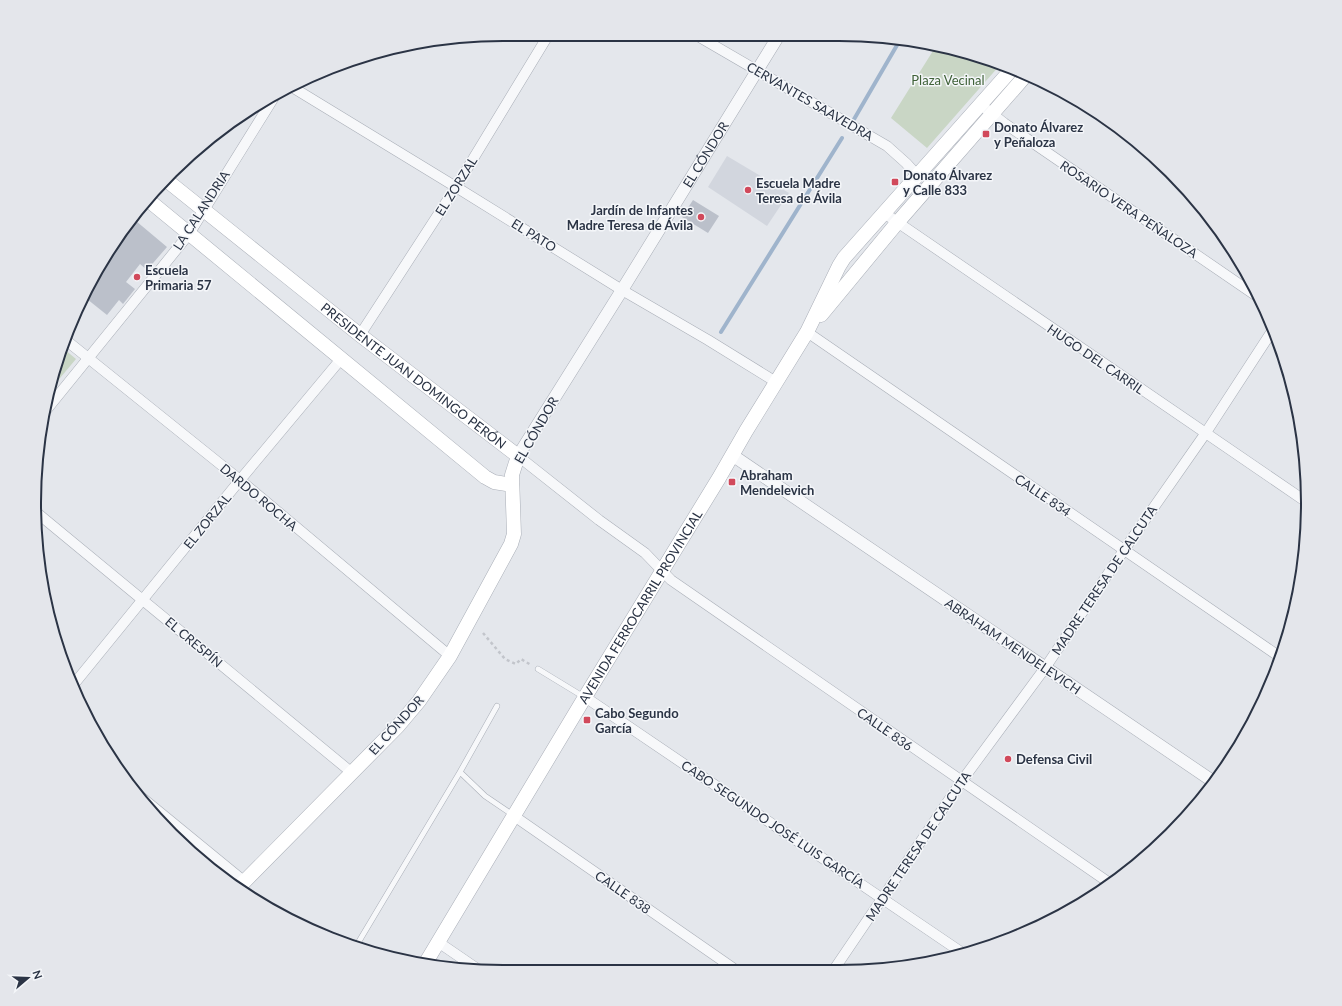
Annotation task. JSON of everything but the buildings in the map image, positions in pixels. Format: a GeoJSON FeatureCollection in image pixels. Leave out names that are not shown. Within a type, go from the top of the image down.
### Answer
{"type":"FeatureCollection","features":[{"type":"Feature","properties":{"kind":"main road"},"geometry":{"type":"LineString","coordinates":[[806,332],[897,223],[986,109],[1009,74]]}},
{"type":"Feature","properties":{"kind":"main road"},"geometry":{"type":"LineString","coordinates":[[806,332],[839,266],[847,254],[917,175],[986,109],[1022,79]]}},
{"type":"Feature","properties":{"kind":"main road","name":"PRESIDENTE JUAN DOMINGO PERÓN"},"geometry":{"type":"LineString","coordinates":[[170,183],[360,335],[518,456]]}},
{"type":"Feature","properties":{"kind":"main road"},"geometry":{"type":"LineString","coordinates":[[152,203],[485,477],[494,482],[512,485]]}},
{"type":"Feature","properties":{"kind":"main road","name":"AVENIDA FERROCARRIL PROVINCIAL"},"geometry":{"type":"LineString","coordinates":[[428,959],[806,332]]}},
{"type":"Feature","properties":{"kind":"main road","name":"EL CÓNDOR"},"geometry":{"type":"LineString","coordinates":[[242,884],[398,726],[419,701],[450,656],[511,544],[514,534],[512,485],[514,467],[518,456]]}},
{"type":"Feature","properties":{"kind":"street","name":"EL ZORZAL"},"geometry":{"type":"LineString","coordinates":[[360,335],[456,187],[545,41]]}},
{"type":"Feature","properties":{"kind":"street","name":"CERVANTES SAAVEDRA"},"geometry":{"type":"LineString","coordinates":[[708,41],[887,146],[917,175]]}},
{"type":"Feature","properties":{"kind":"street","name":"EL CÓNDOR"},"geometry":{"type":"LineString","coordinates":[[518,456],[775,41]]}},
{"type":"Feature","properties":{"kind":"street","name":"EL PATO"},"geometry":{"type":"LineString","coordinates":[[297,90],[622,290],[776,382]]}},
{"type":"Feature","properties":{"kind":"street","name":"LA CALANDRIA"},"geometry":{"type":"LineString","coordinates":[[52,403],[189,234],[269,105]]}},
{"type":"Feature","properties":{"kind":"street","name":"ROSARIO VERA PEÑALOZA"},"geometry":{"type":"LineString","coordinates":[[986,109],[1010,128],[1249,291]]}},
{"type":"Feature","properties":{"kind":"street","name":"HUGO DEL CARRIL"},"geometry":{"type":"LineString","coordinates":[[884,213],[1301,498]]}},
{"type":"Feature","properties":{"kind":"street","name":"CALLE 834"},"geometry":{"type":"LineString","coordinates":[[806,332],[1275,654]]}},
{"type":"Feature","properties":{"kind":"street","name":"MADRE TERESA DE CALCUTA"},"geometry":{"type":"LineString","coordinates":[[837,965],[961,782],[1045,668],[1124,550],[1205,434],[1269,335]]}},
{"type":"Feature","properties":{"kind":"street","name":"DARDO ROCHA"},"geometry":{"type":"LineString","coordinates":[[70,343],[240,480],[450,656]]}},
{"type":"Feature","properties":{"kind":"street","name":"EL ZORZAL"},"geometry":{"type":"LineString","coordinates":[[76,681],[240,480],[341,359]]}},
{"type":"Feature","properties":{"kind":"street","name":"PRESIDENTE JUAN DOMINGO PERÓN"},"geometry":{"type":"LineString","coordinates":[[518,456],[599,520],[645,552],[662,571]]}},
{"type":"Feature","properties":{"kind":"street","name":"ABRAHAM MENDELEVICH"},"geometry":{"type":"LineString","coordinates":[[732,456],[1210,779]]}},
{"type":"Feature","properties":{"kind":"street","name":"EL CRESPÍN"},"geometry":{"type":"LineString","coordinates":[[41,517],[352,772]]}},
{"type":"Feature","properties":{"kind":"street","name":"CALLE 836"},"geometry":{"type":"LineString","coordinates":[[662,571],[671,580],[961,782],[1106,880]]}},
{"type":"Feature","properties":{"kind":"street","name":"CABO SEGUNDO JOSÉ LUIS GARCÍA"},"geometry":{"type":"LineString","coordinates":[[585,697],[957,949]]}},
{"type":"Feature","properties":{"kind":"street"},"geometry":{"type":"LineString","coordinates":[[164,816],[242,884]]}},
{"type":"Feature","properties":{"kind":"street","name":"CALLE 838"},"geometry":{"type":"LineString","coordinates":[[514,816],[729,965]]}},
{"type":"Feature","properties":{"kind":"street"},"geometry":{"type":"LineString","coordinates":[[438,942],[470,964]]}},
{"type":"Feature","properties":{"kind":"lane"},"geometry":{"type":"LineString","coordinates":[[538,669],[585,697]]}},
{"type":"Feature","properties":{"kind":"lane"},"geometry":{"type":"LineString","coordinates":[[359,942],[460,772],[497,706]]}},
{"type":"Feature","properties":{"kind":"lane"},"geometry":{"type":"LineString","coordinates":[[460,772],[485,796],[514,816]]}},
{"type":"Feature","properties":{"kind":"path"},"geometry":{"type":"LineString","coordinates":[[483,633],[505,660],[516,664],[521,659],[538,669]]}},
{"type":"Feature","properties":{"kind":"shaded area","name":"Escuela Madre Teresa de Ávila"},"geometry":{"type":"Polygon","coordinates":[[[727,156],[789,193],[767,226],[708,187],[727,156]]]}},
{"type":"Feature","properties":{"kind":"green space","name":"Plaza Vecinal"},"geometry":{"type":"Polygon","coordinates":[[[933,51],[959,57],[996,69],[927,148],[891,118],[933,51]]]}},
{"type":"Feature","properties":{"kind":"green space"},"geometry":{"type":"Polygon","coordinates":[[[67,351],[76,359],[58,381],[67,351]]]}},
{"type":"Feature","properties":{"kind":"waterway"},"geometry":{"type":"LineString","coordinates":[[853,121],[897,45]]}},
{"type":"Feature","properties":{"kind":"waterway"},"geometry":{"type":"LineString","coordinates":[[721,332],[842,138]]}},
{"type":"Feature","properties":{"kind":"place","name":"Donato Álvarez y Peñaloza"},"geometry":{"type":"Point","coordinates":[986,134]}},
{"type":"Feature","properties":{"kind":"place","name":"Donato Álvarez y Calle 833"},"geometry":{"type":"Point","coordinates":[895,182]}},
{"type":"Feature","properties":{"kind":"place","name":"Escuela Madre Teresa de Ávila"},"geometry":{"type":"Point","coordinates":[748,190]}},
{"type":"Feature","properties":{"kind":"place","name":"Jardín de Infantes Madre Teresa de Ávila"},"geometry":{"type":"Point","coordinates":[701,217]}},
{"type":"Feature","properties":{"kind":"place","name":"Escuela Primaria 57"},"geometry":{"type":"Point","coordinates":[137,277]}},
{"type":"Feature","properties":{"kind":"place","name":"Abraham Mendelevich"},"geometry":{"type":"Point","coordinates":[732,482]}},
{"type":"Feature","properties":{"kind":"place","name":"Cabo Segundo García"},"geometry":{"type":"Point","coordinates":[587,720]}},
{"type":"Feature","properties":{"kind":"place","name":"Defensa Civil"},"geometry":{"type":"Point","coordinates":[1008,759]}}]}
